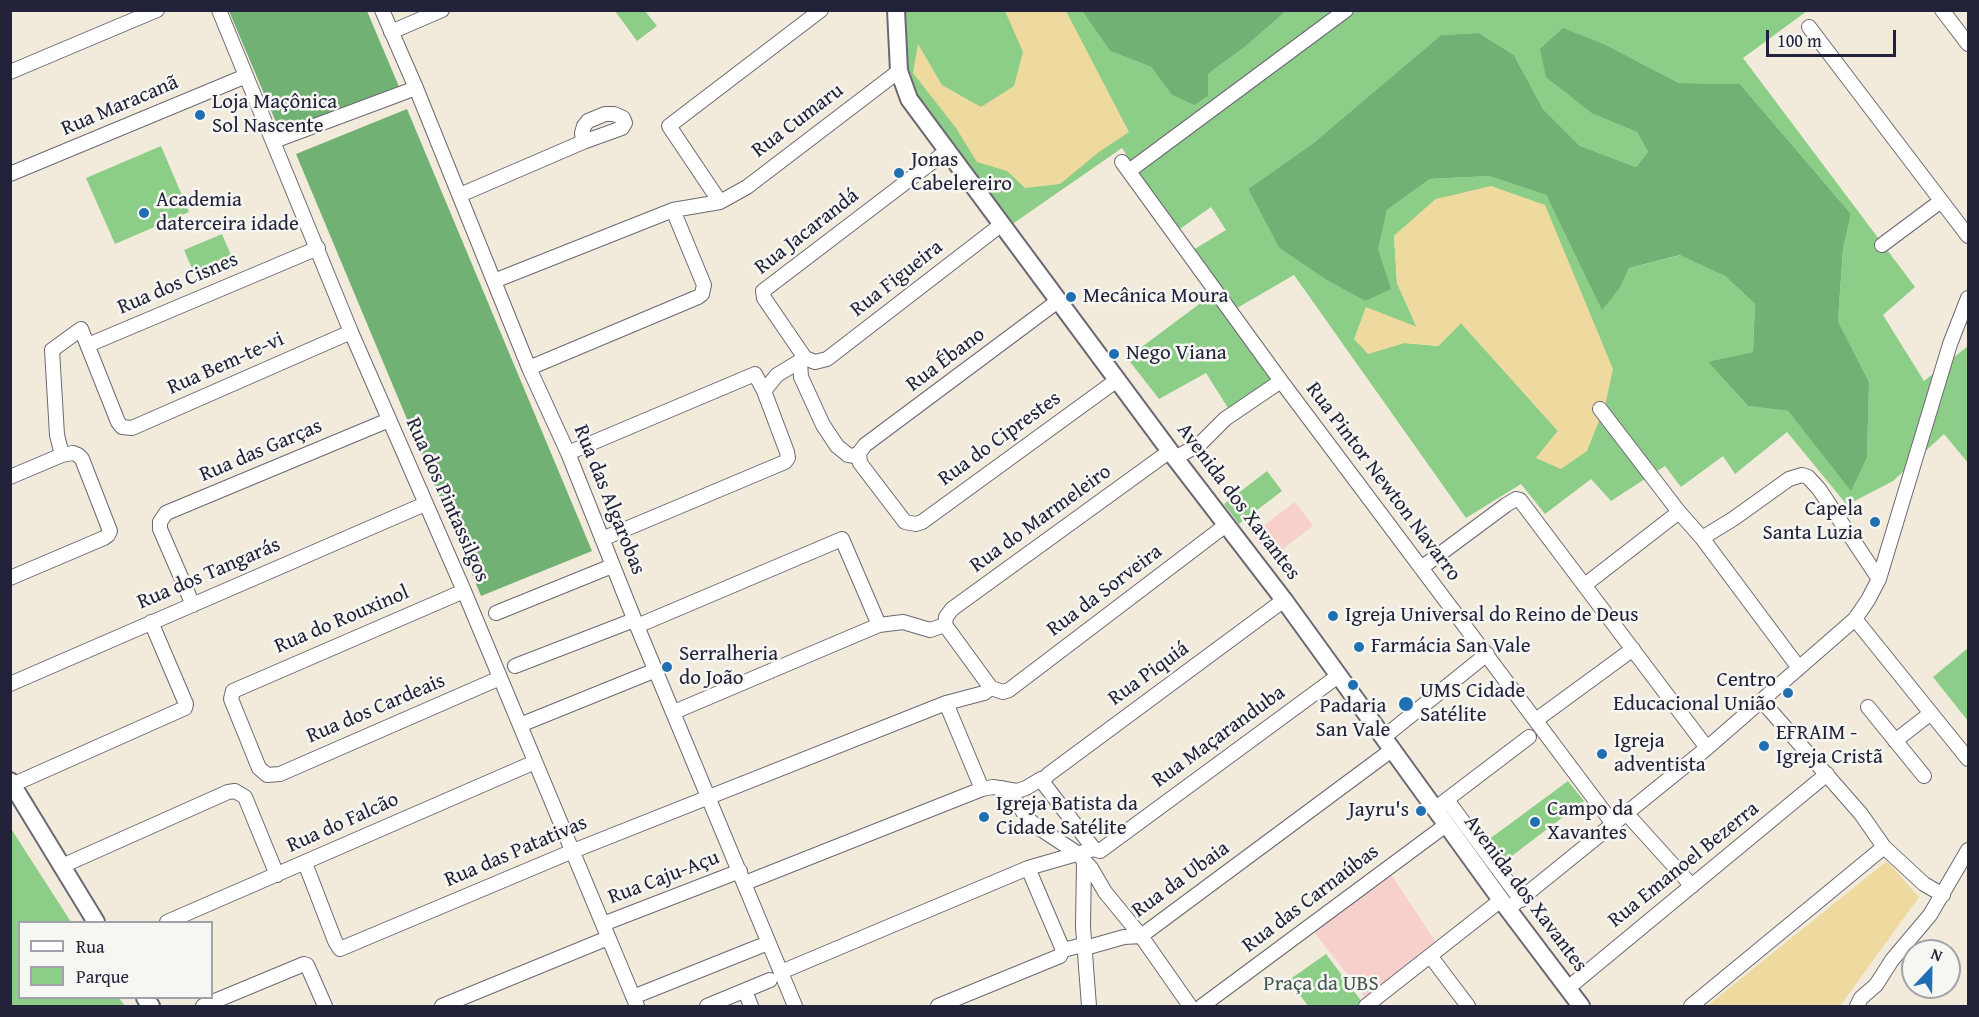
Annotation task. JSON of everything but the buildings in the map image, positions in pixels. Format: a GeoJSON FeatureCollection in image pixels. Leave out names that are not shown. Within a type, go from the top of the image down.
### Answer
{"type":"FeatureCollection","features":[{"type":"Feature","properties":{"kind":"main road","name":"Avenida dos Xavantes"},"geometry":{"type":"LineString","coordinates":[[896,10],[899,70],[909,99],[1172,454],[1284,600],[1388,743],[1441,804],[1456,830],[1475,852],[1581,1006]]}},
{"type":"Feature","properties":{"kind":"main road"},"geometry":{"type":"LineString","coordinates":[[11,783],[95,921]]}},
{"type":"Feature","properties":{"kind":"street"},"geometry":{"type":"LineString","coordinates":[[10,72],[157,10]]}},
{"type":"Feature","properties":{"kind":"street","name":"Rua dos Pintassilgos"},"geometry":{"type":"LineString","coordinates":[[219,10],[351,332],[464,591],[635,1002]]}},
{"type":"Feature","properties":{"kind":"street","name":"Rua das Algarobas"},"geometry":{"type":"LineString","coordinates":[[382,10],[460,195],[529,368],[568,453],[612,566],[743,877],[768,943],[776,976],[795,1006]]}},
{"type":"Feature","properties":{"kind":"street"},"geometry":{"type":"LineString","coordinates":[[391,32],[442,10]]}},
{"type":"Feature","properties":{"kind":"street"},"geometry":{"type":"LineString","coordinates":[[720,201],[669,126],[822,10]]}},
{"type":"Feature","properties":{"kind":"street","name":"Rua Pintor Newton Navarro"},"geometry":{"type":"LineString","coordinates":[[1346,10],[1126,166],[1281,381],[1614,825]]}},
{"type":"Feature","properties":{"kind":"street"},"geometry":{"type":"LineString","coordinates":[[1942,10],[1968,44]]}},
{"type":"Feature","properties":{"kind":"street"},"geometry":{"type":"LineString","coordinates":[[1809,27],[1968,236]]}},
{"type":"Feature","properties":{"kind":"street","name":"Rua Cumaru"},"geometry":{"type":"LineString","coordinates":[[673,210],[720,201],[747,187],[899,70]]}},
{"type":"Feature","properties":{"kind":"street","name":"Rua Maracanã"},"geometry":{"type":"LineString","coordinates":[[10,174],[246,76]]}},
{"type":"Feature","properties":{"kind":"street"},"geometry":{"type":"LineString","coordinates":[[274,141],[416,88]]}},
{"type":"Feature","properties":{"kind":"street"},"geometry":{"type":"LineString","coordinates":[[460,195],[583,142],[622,128],[625,123],[623,118],[615,114],[605,114],[588,121],[584,126],[583,142]]}},
{"type":"Feature","properties":{"kind":"street","name":"Rua Jacarandá"},"geometry":{"type":"LineString","coordinates":[[807,361],[764,298],[763,291],[948,150]]}},
{"type":"Feature","properties":{"kind":"street"},"geometry":{"type":"LineString","coordinates":[[1882,245],[1941,201]]}},
{"type":"Feature","properties":{"kind":"street"},"geometry":{"type":"LineString","coordinates":[[494,281],[673,210],[704,285],[702,294],[698,297],[529,368]]}},
{"type":"Feature","properties":{"kind":"street","name":"Rua Figueira"},"geometry":{"type":"LineString","coordinates":[[764,391],[777,375],[807,361],[827,359],[836,353],[1002,225]]}},
{"type":"Feature","properties":{"kind":"street","name":"Rua dos Cisnes"},"geometry":{"type":"LineString","coordinates":[[88,345],[318,248]]}},
{"type":"Feature","properties":{"kind":"street"},"geometry":{"type":"LineString","coordinates":[[1366,1006],[1614,825],[1855,620],[1869,600],[1879,579],[1943,367],[1968,298]]}},
{"type":"Feature","properties":{"kind":"street","name":"Rua Ébano"},"geometry":{"type":"LineString","coordinates":[[859,453],[865,445],[1058,301]]}},
{"type":"Feature","properties":{"kind":"street"},"geometry":{"type":"LineString","coordinates":[[62,455],[57,435],[52,351],[81,329],[88,345]]}},
{"type":"Feature","properties":{"kind":"street","name":"Rua Bem-te-vi"},"geometry":{"type":"LineString","coordinates":[[88,345],[118,422],[122,427],[132,428],[351,332]]}},
{"type":"Feature","properties":{"kind":"street"},"geometry":{"type":"LineString","coordinates":[[807,361],[801,377],[823,425],[837,447],[848,455],[859,453]]}},
{"type":"Feature","properties":{"kind":"street"},"geometry":{"type":"LineString","coordinates":[[568,453],[755,374],[764,391],[788,458],[781,464],[602,539]]}},
{"type":"Feature","properties":{"kind":"street","name":"Rua do Ciprestes"},"geometry":{"type":"LineString","coordinates":[[859,453],[860,463],[905,522],[916,524],[922,522],[1117,380]]}},
{"type":"Feature","properties":{"kind":"street","name":"Rua do Marmeleiro"},"geometry":{"type":"LineString","coordinates":[[945,626],[946,617],[952,609],[1172,454],[1200,444],[1225,419],[1281,381]]}},
{"type":"Feature","properties":{"kind":"street"},"geometry":{"type":"LineString","coordinates":[[1600,409],[1679,512],[1702,538],[1799,668]]}},
{"type":"Feature","properties":{"kind":"street","name":"Rua das Garças"},"geometry":{"type":"LineString","coordinates":[[193,605],[160,529],[160,522],[166,513],[389,420]]}},
{"type":"Feature","properties":{"kind":"street"},"geometry":{"type":"LineString","coordinates":[[10,477],[72,453],[82,459],[110,526],[108,535],[104,538],[10,578]]}},
{"type":"Feature","properties":{"kind":"street"},"geometry":{"type":"LineString","coordinates":[[1702,538],[1789,479],[1802,475],[1808,477],[1818,489],[1879,579]]}},
{"type":"Feature","properties":{"kind":"street"},"geometry":{"type":"LineString","coordinates":[[1421,568],[1511,501],[1520,500],[1586,584],[1707,748]]}},
{"type":"Feature","properties":{"kind":"street","name":"Rua dos Tangarás"},"geometry":{"type":"LineString","coordinates":[[10,684],[425,504]]}},
{"type":"Feature","properties":{"kind":"street"},"geometry":{"type":"LineString","coordinates":[[1586,584],[1679,512]]}},
{"type":"Feature","properties":{"kind":"street","name":"Rua da Sorveira"},"geometry":{"type":"LineString","coordinates":[[991,688],[999,691],[1009,690],[1226,525]]}},
{"type":"Feature","properties":{"kind":"street"},"geometry":{"type":"LineString","coordinates":[[514,666],[636,623],[842,539],[879,625]]}},
{"type":"Feature","properties":{"kind":"street"},"geometry":{"type":"LineString","coordinates":[[496,613],[612,566]]}},
{"type":"Feature","properties":{"kind":"street","name":"Rua do Rouxinol"},"geometry":{"type":"LineString","coordinates":[[267,775],[259,768],[231,699],[236,688],[464,591]]}},
{"type":"Feature","properties":{"kind":"street","name":"Rua Piquiá"},"geometry":{"type":"LineString","coordinates":[[982,789],[1022,790],[1037,781],[1044,782],[1049,774],[1284,600]]}},
{"type":"Feature","properties":{"kind":"street"},"geometry":{"type":"LineString","coordinates":[[1855,620],[1968,759]]}},
{"type":"Feature","properties":{"kind":"street"},"geometry":{"type":"LineString","coordinates":[[11,783],[183,709],[186,704],[151,622]]}},
{"type":"Feature","properties":{"kind":"street"},"geometry":{"type":"LineString","coordinates":[[674,712],[879,625],[903,622],[930,630],[945,626],[991,688],[976,696],[946,703],[709,796]]}},
{"type":"Feature","properties":{"kind":"street"},"geometry":{"type":"LineString","coordinates":[[1536,720],[1633,649]]}},
{"type":"Feature","properties":{"kind":"street","name":"Rua da Ubaia"},"geometry":{"type":"LineString","coordinates":[[938,1006],[1060,956],[1063,950],[1079,946],[1085,948],[1124,937],[1141,936],[1388,743],[1487,654]]}},
{"type":"Feature","properties":{"kind":"street"},"geometry":{"type":"LineString","coordinates":[[520,725],[656,670]]}},
{"type":"Feature","properties":{"kind":"street","name":"Rua Maçaranduba"},"geometry":{"type":"LineString","coordinates":[[1028,868],[1081,857],[1095,850],[1100,851],[1338,676]]}},
{"type":"Feature","properties":{"kind":"street","name":"Rua dos Cardeais"},"geometry":{"type":"LineString","coordinates":[[267,775],[280,774],[500,678]]}},
{"type":"Feature","properties":{"kind":"street"},"geometry":{"type":"LineString","coordinates":[[1762,701],[1861,814],[1884,847],[1924,884],[1943,895]]}},
{"type":"Feature","properties":{"kind":"street"},"geometry":{"type":"LineString","coordinates":[[743,877],[982,789],[946,703]]}},
{"type":"Feature","properties":{"kind":"street"},"geometry":{"type":"LineString","coordinates":[[1868,707],[1924,776]]}},
{"type":"Feature","properties":{"kind":"street"},"geometry":{"type":"LineString","coordinates":[[1895,741],[1931,713]]}},
{"type":"Feature","properties":{"kind":"street"},"geometry":{"type":"LineString","coordinates":[[1441,804],[1529,737]]}},
{"type":"Feature","properties":{"kind":"street","name":"Rua do Falcão"},"geometry":{"type":"LineString","coordinates":[[169,921],[535,762]]}},
{"type":"Feature","properties":{"kind":"street","name":"Rua Emanoel Bezerra"},"geometry":{"type":"LineString","coordinates":[[1568,988],[1827,774]]}},
{"type":"Feature","properties":{"kind":"street"},"geometry":{"type":"LineString","coordinates":[[1044,782],[1095,850]]}},
{"type":"Feature","properties":{"kind":"street"},"geometry":{"type":"LineString","coordinates":[[1002,788],[1031,822],[1081,857],[1190,1006]]}},
{"type":"Feature","properties":{"kind":"street"},"geometry":{"type":"LineString","coordinates":[[62,866],[228,792],[236,791],[245,797],[277,875]]}},
{"type":"Feature","properties":{"kind":"street","name":"Rua das Patativas"},"geometry":{"type":"LineString","coordinates":[[305,862],[340,949],[709,796]]}},
{"type":"Feature","properties":{"kind":"street"},"geometry":{"type":"LineString","coordinates":[[1627,814],[1692,886]]}},
{"type":"Feature","properties":{"kind":"street","name":"Rua das Carnaúbas"},"geometry":{"type":"LineString","coordinates":[[1202,1006],[1456,830]]}},
{"type":"Feature","properties":{"kind":"street"},"geometry":{"type":"LineString","coordinates":[[1691,1006],[1884,847]]}},
{"type":"Feature","properties":{"kind":"street"},"geometry":{"type":"LineString","coordinates":[[1857,1006],[1861,998],[1880,980],[1892,960],[1930,915],[1968,850]]}},
{"type":"Feature","properties":{"kind":"street"},"geometry":{"type":"LineString","coordinates":[[1081,857],[1089,1006]]}},
{"type":"Feature","properties":{"kind":"street"},"geometry":{"type":"LineString","coordinates":[[707,1006],[1028,868],[1063,950]]}},
{"type":"Feature","properties":{"kind":"street","name":"Rua Caju-Açu"},"geometry":{"type":"LineString","coordinates":[[603,924],[743,877]]}},
{"type":"Feature","properties":{"kind":"street"},"geometry":{"type":"LineString","coordinates":[[442,1006],[609,938]]}},
{"type":"Feature","properties":{"kind":"street"},"geometry":{"type":"LineString","coordinates":[[635,1002],[768,943]]}},
{"type":"Feature","properties":{"kind":"street"},"geometry":{"type":"LineString","coordinates":[[1431,957],[1468,1006]]}},
{"type":"Feature","properties":{"kind":"street"},"geometry":{"type":"LineString","coordinates":[[203,1006],[300,964],[307,965],[325,1006]]}},
{"type":"Feature","properties":{"kind":"street"},"geometry":{"type":"LineString","coordinates":[[745,991],[751,1006]]}},
{"type":"Feature","properties":{"kind":"shaded area"},"geometry":{"type":"Polygon","coordinates":[[[1295,502],[1313,526],[1271,558],[1252,534],[1295,502]]]}},
{"type":"Feature","properties":{"kind":"shaded area"},"geometry":{"type":"Polygon","coordinates":[[[1389,871],[1435,941],[1365,997],[1311,928],[1389,871]]]}},
{"type":"Feature","properties":{"kind":"green space"},"geometry":{"type":"Polygon","coordinates":[[[229,11],[367,11],[400,89],[281,134],[229,11]]]}},
{"type":"Feature","properties":{"kind":"green space"},"geometry":{"type":"Polygon","coordinates":[[[615,11],[645,11],[657,26],[637,41],[615,11]]]}},
{"type":"Feature","properties":{"kind":"green space"},"geometry":{"type":"Polygon","coordinates":[[[903,11],[1082,11],[1110,51],[1151,67],[1171,94],[1208,96],[1208,74],[1246,46],[1286,11],[1807,11],[1743,58],[1915,287],[1883,315],[1924,381],[1968,346],[1968,463],[1944,434],[1893,481],[1847,505],[1787,432],[1735,474],[1723,456],[1681,487],[1665,466],[1611,501],[1591,479],[1545,514],[1521,484],[1466,518],[1294,275],[1237,308],[1193,250],[1226,230],[1211,207],[1177,231],[1122,148],[1011,225],[913,90],[905,70],[903,11]],[[1479,33],[1441,35],[1312,144],[1248,189],[1279,248],[1328,281],[1365,301],[1387,210],[1430,179],[1489,176],[1546,195],[1602,309],[1620,288],[1629,268],[1681,255],[1725,276],[1755,304],[1753,352],[1709,363],[1748,406],[1788,411],[1851,490],[1867,458],[1869,382],[1838,321],[1843,249],[1851,214],[1740,84],[1679,83],[1606,45],[1593,114],[1637,132],[1648,152],[1636,167],[1580,146],[1543,109],[1514,55],[1479,33]],[[1436,199],[1394,236],[1397,283],[1417,328],[1405,343],[1438,346],[1461,323],[1558,431],[1536,458],[1587,451],[1436,199]]]}},
{"type":"Feature","properties":{"kind":"green space"},"geometry":{"type":"Polygon","coordinates":[[[1082,11],[1286,11],[1246,46],[1208,74],[1208,96],[1194,105],[1171,94],[1151,67],[1110,51],[1082,11]]]}},
{"type":"Feature","properties":{"kind":"green space"},"geometry":{"type":"Polygon","coordinates":[[[1563,28],[1606,45],[1679,83],[1740,84],[1851,214],[1843,249],[1838,321],[1869,382],[1867,458],[1851,491],[1788,411],[1748,406],[1708,362],[1753,352],[1755,304],[1725,276],[1680,255],[1629,268],[1620,288],[1602,310],[1546,195],[1489,176],[1430,179],[1387,210],[1378,249],[1391,289],[1365,301],[1328,281],[1279,248],[1248,189],[1312,144],[1441,35],[1479,33],[1514,55],[1543,109],[1580,146],[1636,167],[1648,152],[1637,132],[1593,114],[1546,77],[1540,49],[1563,28]]]}},
{"type":"Feature","properties":{"kind":"green space"},"geometry":{"type":"Polygon","coordinates":[[[407,109],[592,551],[481,596],[296,154],[407,109]]]}},
{"type":"Feature","properties":{"kind":"green space"},"geometry":{"type":"Polygon","coordinates":[[[161,146],[189,212],[115,244],[86,178],[161,146]]]}},
{"type":"Feature","properties":{"kind":"green space"},"geometry":{"type":"Polygon","coordinates":[[[222,234],[231,255],[193,271],[184,250],[222,234]]]}},
{"type":"Feature","properties":{"kind":"green space"},"geometry":{"type":"Polygon","coordinates":[[[1214,293],[1274,379],[1228,408],[1206,373],[1159,399],[1127,358],[1214,293]]]}},
{"type":"Feature","properties":{"kind":"green space"},"geometry":{"type":"Polygon","coordinates":[[[1267,471],[1282,491],[1239,524],[1224,504],[1267,471]]]}},
{"type":"Feature","properties":{"kind":"green space"},"geometry":{"type":"Polygon","coordinates":[[[1968,648],[1968,721],[1933,677],[1968,648]]]}},
{"type":"Feature","properties":{"kind":"green space","name":"Campo da Xavantes"},"geometry":{"type":"Polygon","coordinates":[[[1568,781],[1584,801],[1500,865],[1484,843],[1568,781]]]}},
{"type":"Feature","properties":{"kind":"green space"},"geometry":{"type":"Polygon","coordinates":[[[10,827],[70,921],[18,921],[18,999],[120,999],[125,1006],[11,1006],[10,827]]]}},
{"type":"Feature","properties":{"kind":"green space","name":"Praça da UBS"},"geometry":{"type":"Polygon","coordinates":[[[1326,954],[1362,1002],[1356,1006],[1308,1006],[1289,980],[1326,954]]]}},
{"type":"Feature","properties":{"kind":"sand"},"geometry":{"type":"Polygon","coordinates":[[[1005,11],[1066,11],[1129,132],[1099,152],[1060,184],[1025,188],[1007,171],[977,162],[956,128],[913,73],[918,44],[942,85],[981,107],[1014,86],[1023,52],[1005,11]]]}},
{"type":"Feature","properties":{"kind":"sand"},"geometry":{"type":"Polygon","coordinates":[[[1491,186],[1545,205],[1613,369],[1605,406],[1587,451],[1561,469],[1536,458],[1558,431],[1461,323],[1438,346],[1405,343],[1368,354],[1354,339],[1366,307],[1417,327],[1397,283],[1394,236],[1436,199],[1491,186]]]}},
{"type":"Feature","properties":{"kind":"sand"},"geometry":{"type":"Polygon","coordinates":[[[1887,861],[1919,897],[1840,1006],[1707,1006],[1887,861]]]}},
{"type":"Feature","properties":{"kind":"place","name":"Loja Maçônica Sol Nascente"},"geometry":{"type":"Point","coordinates":[200,115]}},
{"type":"Feature","properties":{"kind":"place","name":"Jonas Cabelereiro"},"geometry":{"type":"Point","coordinates":[899,173]}},
{"type":"Feature","properties":{"kind":"place","name":"Academia daterceira idade"},"geometry":{"type":"Point","coordinates":[144,213]}},
{"type":"Feature","properties":{"kind":"place","name":"Mecânica Moura"},"geometry":{"type":"Point","coordinates":[1071,297]}},
{"type":"Feature","properties":{"kind":"place","name":"Nego Viana"},"geometry":{"type":"Point","coordinates":[1114,354]}},
{"type":"Feature","properties":{"kind":"place","name":"Capela Santa Luzia"},"geometry":{"type":"Point","coordinates":[1875,522]}},
{"type":"Feature","properties":{"kind":"place","name":"Igreja Universal do Reino de Deus"},"geometry":{"type":"Point","coordinates":[1333,616]}},
{"type":"Feature","properties":{"kind":"place","name":"Farmácia San Vale"},"geometry":{"type":"Point","coordinates":[1359,647]}},
{"type":"Feature","properties":{"kind":"place","name":"Serralheria do João"},"geometry":{"type":"Point","coordinates":[667,667]}},
{"type":"Feature","properties":{"kind":"place","name":"Padaria San Vale"},"geometry":{"type":"Point","coordinates":[1353,685]}},
{"type":"Feature","properties":{"kind":"place","name":"Centro Educacional União"},"geometry":{"type":"Point","coordinates":[1788,693]}},
{"type":"Feature","properties":{"kind":"place","name":"UMS Cidade Satélite"},"geometry":{"type":"Point","coordinates":[1406,704]}},
{"type":"Feature","properties":{"kind":"place","name":"EFRAIM - Igreja Cristã"},"geometry":{"type":"Point","coordinates":[1764,746]}},
{"type":"Feature","properties":{"kind":"place","name":"Igreja adventista"},"geometry":{"type":"Point","coordinates":[1602,754]}},
{"type":"Feature","properties":{"kind":"place","name":"Jayru's"},"geometry":{"type":"Point","coordinates":[1421,811]}},
{"type":"Feature","properties":{"kind":"place","name":"Igreja Batista da Cidade Satélite"},"geometry":{"type":"Point","coordinates":[984,817]}},
{"type":"Feature","properties":{"kind":"place","name":"Campo da Xavantes"},"geometry":{"type":"Point","coordinates":[1535,822]}}]}
